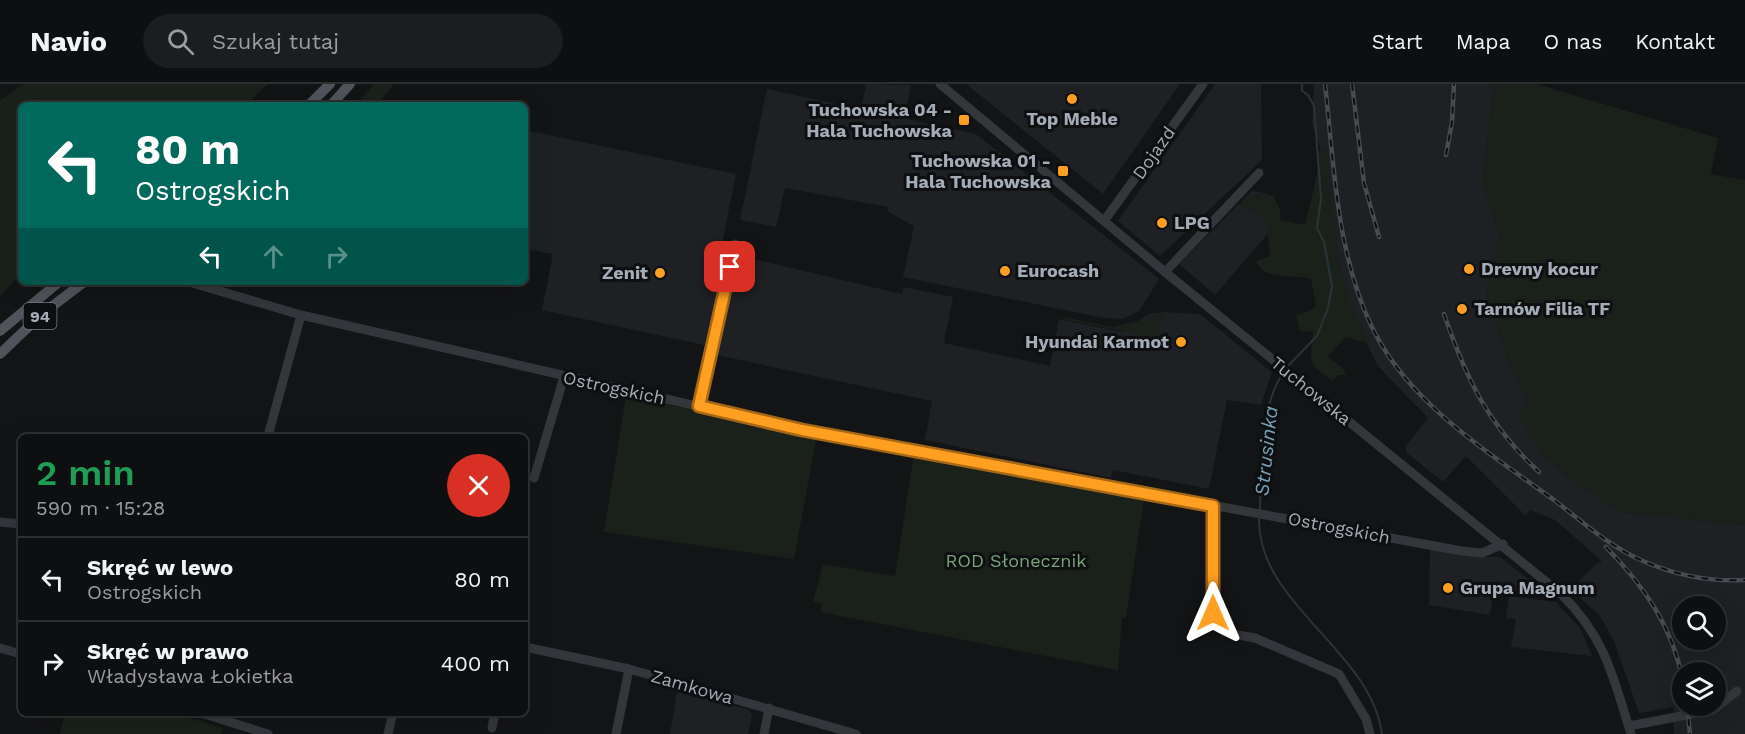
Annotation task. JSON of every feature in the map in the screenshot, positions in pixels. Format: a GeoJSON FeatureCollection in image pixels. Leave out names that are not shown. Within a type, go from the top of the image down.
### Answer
{"type":"FeatureCollection","features":[{"type":"Feature","properties":{"kind":"main road"},"geometry":{"type":"LineString","coordinates":[[312,102],[330,84]]}},
{"type":"Feature","properties":{"kind":"main road"},"geometry":{"type":"LineString","coordinates":[[334,102],[350,84]]}},
{"type":"Feature","properties":{"kind":"main road","name":"94"},"geometry":{"type":"LineString","coordinates":[[0,331],[55,285]]}},
{"type":"Feature","properties":{"kind":"main road","name":"94"},"geometry":{"type":"LineString","coordinates":[[0,354],[42,314],[80,285]]}},
{"type":"Feature","properties":{"kind":"street","name":"Tuchowska"},"geometry":{"type":"LineString","coordinates":[[940,84],[1165,272],[1562,594],[1589,623],[1609,664],[1630,730]]}},
{"type":"Feature","properties":{"kind":"street","name":"Dojazd"},"geometry":{"type":"LineString","coordinates":[[1104,221],[1203,84]]}},
{"type":"Feature","properties":{"kind":"street"},"geometry":{"type":"LineString","coordinates":[[1165,272],[1259,173]]}},
{"type":"Feature","properties":{"kind":"street"},"geometry":{"type":"LineString","coordinates":[[699,406],[735,244]]}},
{"type":"Feature","properties":{"kind":"street","name":"Ostrogskich"},"geometry":{"type":"LineString","coordinates":[[199,285],[301,315],[802,430],[1462,551],[1482,553],[1503,544]]}},
{"type":"Feature","properties":{"kind":"street"},"geometry":{"type":"LineString","coordinates":[[269,434],[301,315]]}},
{"type":"Feature","properties":{"kind":"street"},"geometry":{"type":"LineString","coordinates":[[534,478],[564,377]]}},
{"type":"Feature","properties":{"kind":"street"},"geometry":{"type":"LineString","coordinates":[[1213,506],[1213,613],[1216,626],[1226,633],[1255,638],[1339,674],[1361,710],[1370,734]]}},
{"type":"Feature","properties":{"kind":"street"},"geometry":{"type":"LineString","coordinates":[[0,522],[18,524]]}},
{"type":"Feature","properties":{"kind":"street","name":"Zamkowa"},"geometry":{"type":"LineString","coordinates":[[528,647],[628,669],[856,734]]}},
{"type":"Feature","properties":{"kind":"street"},"geometry":{"type":"LineString","coordinates":[[0,648],[18,653]]}},
{"type":"Feature","properties":{"kind":"street"},"geometry":{"type":"LineString","coordinates":[[616,734],[628,669]]}},
{"type":"Feature","properties":{"kind":"street"},"geometry":{"type":"LineString","coordinates":[[1630,730],[1713,710],[1737,691]]}},
{"type":"Feature","properties":{"kind":"street"},"geometry":{"type":"LineString","coordinates":[[764,734],[769,708]]}},
{"type":"Feature","properties":{"kind":"street"},"geometry":{"type":"LineString","coordinates":[[211,716],[268,734]]}},
{"type":"Feature","properties":{"kind":"street"},"geometry":{"type":"LineString","coordinates":[[388,734],[392,716]]}},
{"type":"Feature","properties":{"kind":"street"},"geometry":{"type":"LineString","coordinates":[[492,728],[494,716]]}},
{"type":"Feature","properties":{"kind":"shaded area"},"geometry":{"type":"Polygon","coordinates":[[[866,84],[911,85],[905,115],[862,105],[866,84]]]}},
{"type":"Feature","properties":{"kind":"shaded area"},"geometry":{"type":"Polygon","coordinates":[[[966,84],[1180,84],[1103,194],[966,84]]]}},
{"type":"Feature","properties":{"kind":"shaded area"},"geometry":{"type":"Polygon","coordinates":[[[1215,84],[1261,84],[1262,160],[1160,256],[1118,221],[1215,84]]]}},
{"type":"Feature","properties":{"kind":"shaded area"},"geometry":{"type":"Polygon","coordinates":[[[1314,84],[1494,84],[1483,183],[1500,236],[1487,295],[1507,357],[1528,400],[1540,453],[1578,485],[1621,512],[1745,525],[1745,734],[1674,734],[1674,716],[1726,716],[1726,662],[1672,662],[1672,707],[1639,713],[1614,641],[1600,616],[1571,589],[1597,563],[1602,561],[1555,520],[1530,510],[1525,515],[1466,456],[1443,482],[1407,453],[1405,447],[1428,418],[1378,366],[1346,301],[1323,156],[1312,124],[1314,84]]]}},
{"type":"Feature","properties":{"kind":"shaded area"},"geometry":{"type":"Polygon","coordinates":[[[767,89],[976,134],[1159,279],[1139,311],[1123,319],[1104,318],[903,277],[914,226],[887,211],[888,207],[785,188],[776,227],[740,220],[767,89]]]}},
{"type":"Feature","properties":{"kind":"shaded area"},"geometry":{"type":"Polygon","coordinates":[[[528,131],[736,174],[721,249],[726,253],[704,345],[542,310],[553,254],[528,250],[528,131]]]}},
{"type":"Feature","properties":{"kind":"shaded area"},"geometry":{"type":"Polygon","coordinates":[[[1252,191],[1269,194],[1272,229],[1215,295],[1179,264],[1252,191]]]}},
{"type":"Feature","properties":{"kind":"shaded area"},"geometry":{"type":"Polygon","coordinates":[[[741,256],[902,294],[904,287],[953,297],[944,343],[1050,366],[1059,319],[1122,332],[1149,314],[1165,312],[1200,314],[1272,372],[1261,405],[1227,400],[1209,489],[1113,470],[1111,478],[925,440],[932,401],[717,355],[741,256]]]}},
{"type":"Feature","properties":{"kind":"shaded area"},"geometry":{"type":"Polygon","coordinates":[[[1430,547],[1480,557],[1500,557],[1550,596],[1510,590],[1509,596],[1493,595],[1490,615],[1429,605],[1430,547]]]}},
{"type":"Feature","properties":{"kind":"shaded area"},"geometry":{"type":"Polygon","coordinates":[[[1509,596],[1556,602],[1581,629],[1592,656],[1511,647],[1516,619],[1506,618],[1509,596]]]}},
{"type":"Feature","properties":{"kind":"shaded area"},"geometry":{"type":"Polygon","coordinates":[[[677,691],[749,710],[752,715],[748,734],[670,734],[677,691]]]}},
{"type":"Feature","properties":{"kind":"green space"},"geometry":{"type":"Polygon","coordinates":[[[24,84],[268,84],[249,102],[18,102],[18,277],[0,296],[0,101],[24,84]]]}},
{"type":"Feature","properties":{"kind":"green space"},"geometry":{"type":"Polygon","coordinates":[[[374,84],[394,84],[379,102],[359,102],[374,84]]]}},
{"type":"Feature","properties":{"kind":"green space"},"geometry":{"type":"Polygon","coordinates":[[[1494,84],[1536,84],[1718,138],[1711,174],[1745,180],[1745,525],[1621,512],[1578,485],[1540,453],[1518,414],[1528,399],[1507,357],[1487,295],[1500,236],[1483,184],[1494,84]]]}},
{"type":"Feature","properties":{"kind":"green space"},"geometry":{"type":"Polygon","coordinates":[[[1325,145],[1340,264],[1349,299],[1369,341],[1362,342],[1346,337],[1327,357],[1343,368],[1346,375],[1339,375],[1333,381],[1314,366],[1311,356],[1313,332],[1300,331],[1296,315],[1310,311],[1316,305],[1311,279],[1280,276],[1260,268],[1256,261],[1270,256],[1266,220],[1239,204],[1256,194],[1273,195],[1280,210],[1280,220],[1305,225],[1317,174],[1318,152],[1325,145]]]}},
{"type":"Feature","properties":{"kind":"green space"},"geometry":{"type":"Polygon","coordinates":[[[1163,315],[1158,338],[1063,319],[1063,317],[1112,327],[1163,315]]]}},
{"type":"Feature","properties":{"kind":"green space"},"geometry":{"type":"Polygon","coordinates":[[[626,396],[817,435],[794,559],[604,532],[626,396]]]}},
{"type":"Feature","properties":{"kind":"green space","name":"ROD Słonecznik"},"geometry":{"type":"Polygon","coordinates":[[[914,453],[1144,500],[1126,617],[1122,618],[1118,670],[820,612],[822,604],[813,602],[823,564],[895,576],[914,453]]]}},
{"type":"Feature","properties":{"kind":"green space"},"geometry":{"type":"Polygon","coordinates":[[[64,716],[183,716],[223,728],[221,734],[60,734],[64,716]]]}},
{"type":"Feature","properties":{"kind":"waterway","name":"Strusinka"},"geometry":{"type":"LineString","coordinates":[[1287,367],[1317,336],[1328,308],[1332,286],[1324,242],[1317,228],[1321,199],[1314,106],[1308,95],[1302,91],[1302,84]]}},
{"type":"Feature","properties":{"kind":"waterway","name":"Strusinka"},"geometry":{"type":"LineString","coordinates":[[1260,512],[1266,419],[1276,385],[1284,372]]}},
{"type":"Feature","properties":{"kind":"waterway","name":"Strusinka"},"geometry":{"type":"LineString","coordinates":[[1259,518],[1263,549],[1276,576],[1294,602],[1358,677],[1373,704],[1382,734]]}},
{"type":"Feature","properties":{"kind":"railway"},"geometry":{"type":"LineString","coordinates":[[1325,84],[1338,206],[1350,266],[1370,323],[1385,351],[1405,377],[1450,423],[1619,549],[1655,566],[1680,574],[1706,579],[1745,580]]}},
{"type":"Feature","properties":{"kind":"railway"},"geometry":{"type":"LineString","coordinates":[[1352,84],[1364,183],[1379,237]]}},
{"type":"Feature","properties":{"kind":"railway"},"geometry":{"type":"LineString","coordinates":[[1446,155],[1452,122],[1454,84]]}},
{"type":"Feature","properties":{"kind":"railway"},"geometry":{"type":"LineString","coordinates":[[1444,314],[1470,380],[1492,418],[1539,472]]}},
{"type":"Feature","properties":{"kind":"railway"},"geometry":{"type":"LineString","coordinates":[[1606,547],[1633,577],[1655,608],[1672,643],[1678,662]]}},
{"type":"Feature","properties":{"kind":"railway"},"geometry":{"type":"LineString","coordinates":[[1688,716],[1690,734]]}},
{"type":"Feature","properties":{"kind":"place","name":"Top Meble"},"geometry":{"type":"Point","coordinates":[1072,99]}},
{"type":"Feature","properties":{"kind":"place","name":"Tuchowska 04 - Hala Tuchowska"},"geometry":{"type":"Point","coordinates":[964,120]}},
{"type":"Feature","properties":{"kind":"place","name":"Tuchowska 01 - Hala Tuchowska"},"geometry":{"type":"Point","coordinates":[1063,171]}},
{"type":"Feature","properties":{"kind":"place","name":"LPG"},"geometry":{"type":"Point","coordinates":[1162,223]}},
{"type":"Feature","properties":{"kind":"place","name":"Drevny kocur"},"geometry":{"type":"Point","coordinates":[1469,269]}},
{"type":"Feature","properties":{"kind":"place","name":"Eurocash"},"geometry":{"type":"Point","coordinates":[1005,271]}},
{"type":"Feature","properties":{"kind":"place","name":"Zenit"},"geometry":{"type":"Point","coordinates":[660,273]}},
{"type":"Feature","properties":{"kind":"place","name":"Tarnów Filia TF"},"geometry":{"type":"Point","coordinates":[1462,309]}},
{"type":"Feature","properties":{"kind":"place","name":"Hyundai Karmot"},"geometry":{"type":"Point","coordinates":[1181,342]}},
{"type":"Feature","properties":{"kind":"place","name":"Grupa Magnum"},"geometry":{"type":"Point","coordinates":[1448,588]}},
{"type":"Feature","properties":{"kind":"route"},"geometry":{"type":"LineString","coordinates":[[730,267],[699,406],[802,430],[1213,506],[1213,613]]}}]}
